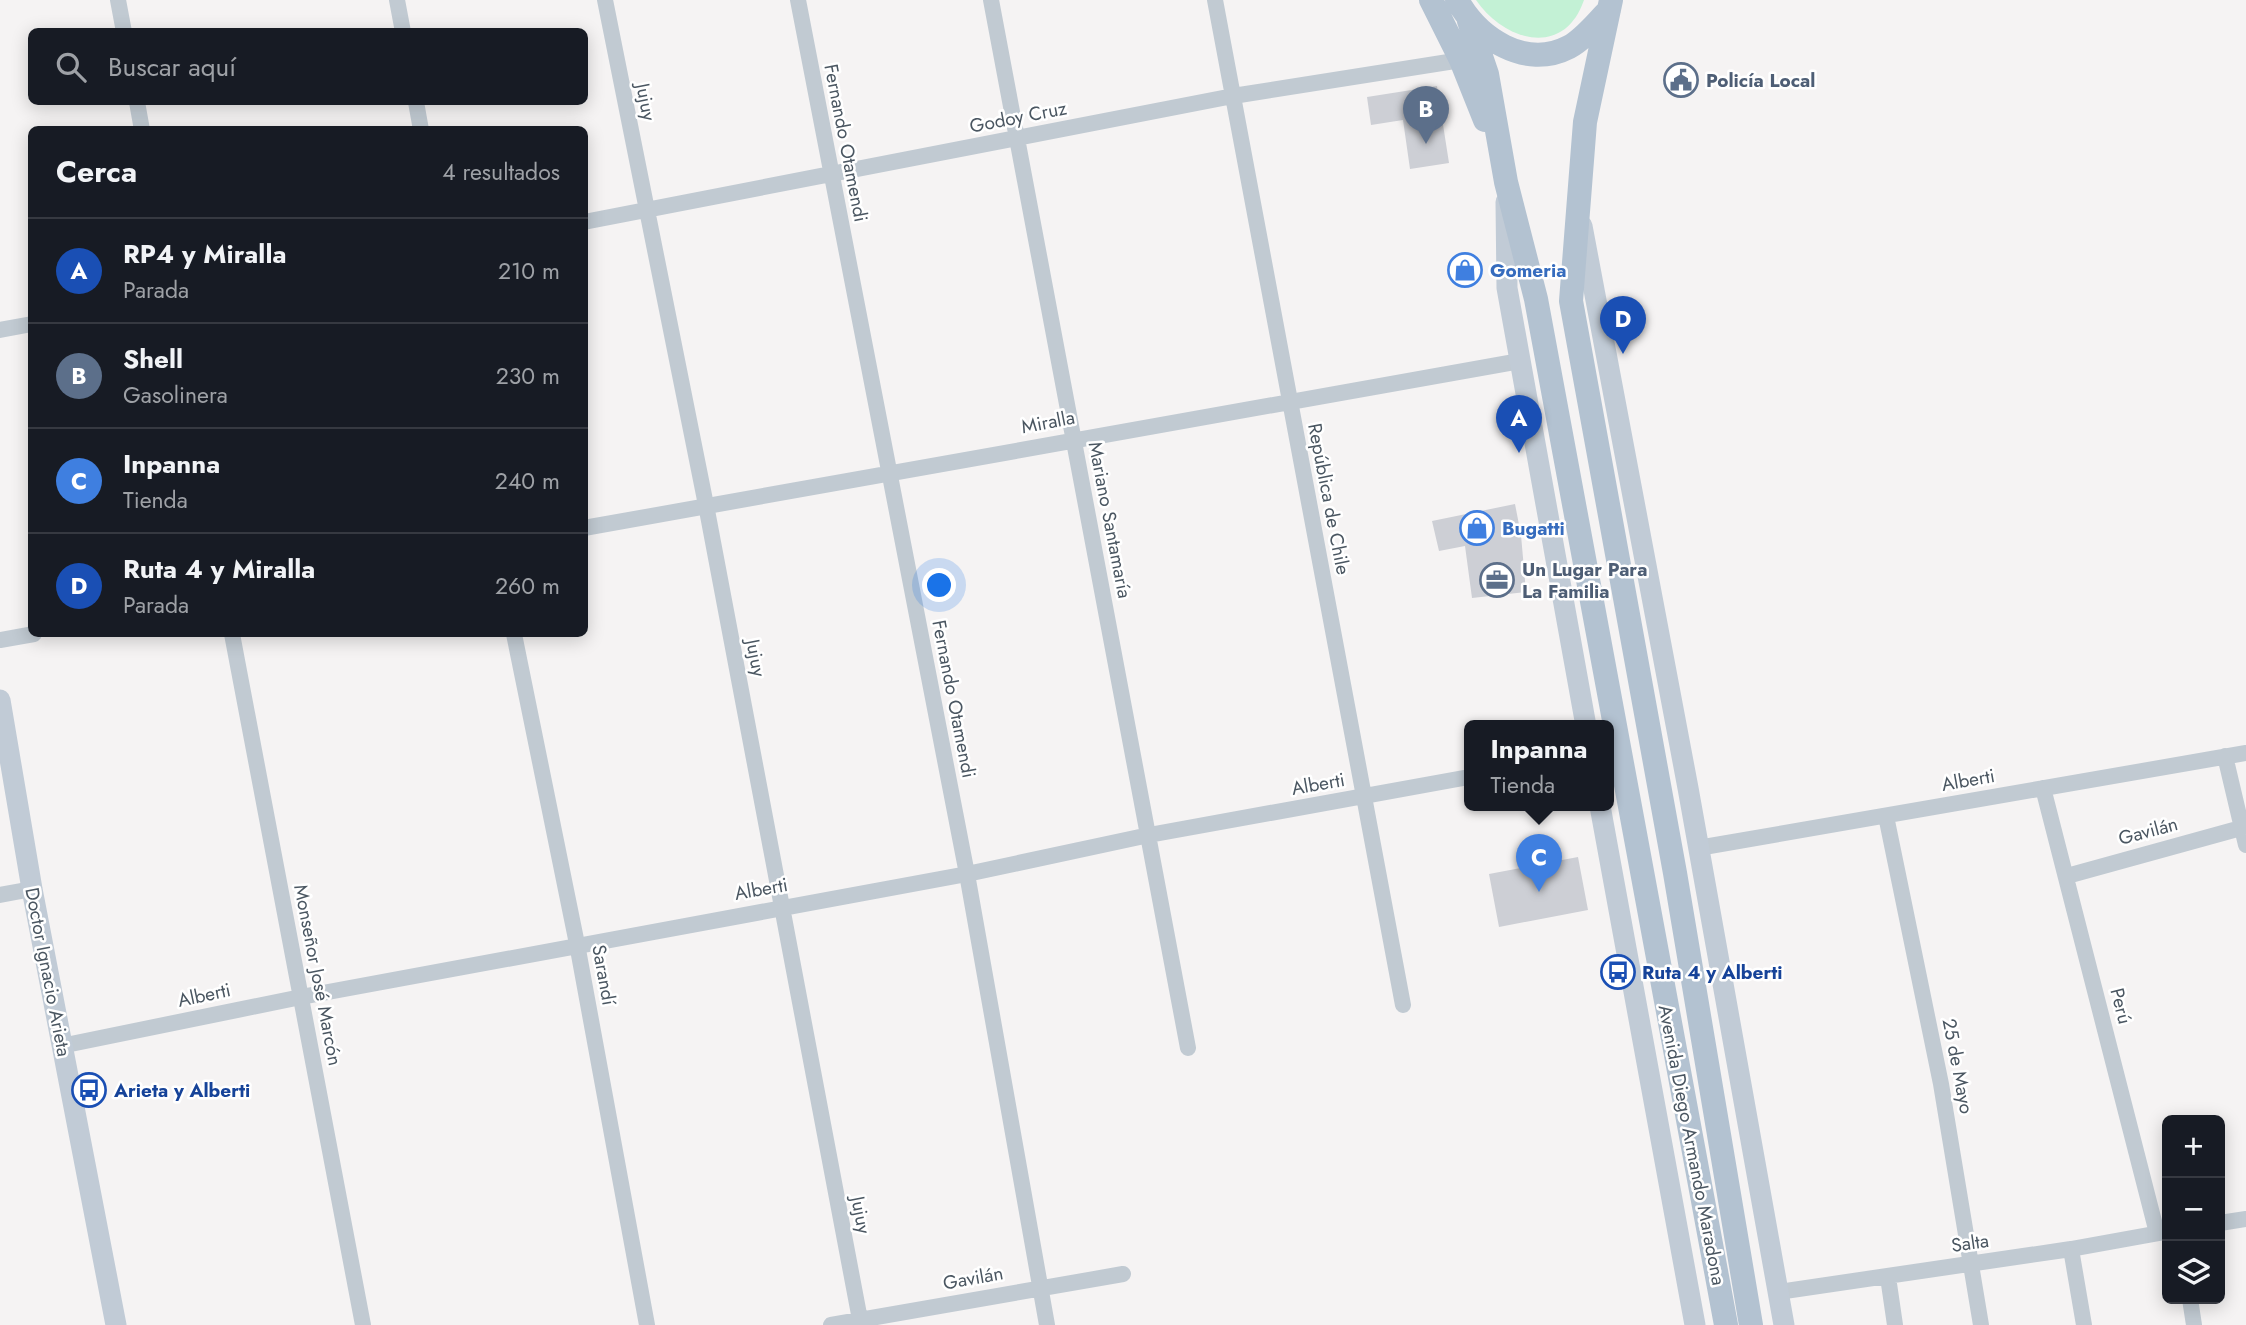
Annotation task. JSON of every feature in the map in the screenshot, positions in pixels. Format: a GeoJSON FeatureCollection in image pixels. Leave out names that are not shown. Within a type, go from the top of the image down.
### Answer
{"type":"FeatureCollection","features":[{"type":"Feature","properties":{"kind":"main road"},"geometry":{"type":"LineString","coordinates":[[1431,0],[1461,60],[1505,174]]}},
{"type":"Feature","properties":{"kind":"main road"},"geometry":{"type":"LineString","coordinates":[[1463,11],[1500,44],[1535,55],[1571,46],[1610,5]]}},
{"type":"Feature","properties":{"kind":"main road","name":"Avenida Diego Armando Maradona"},"geometry":{"type":"LineString","coordinates":[[1610,5],[1585,121],[1571,301],[1675,873],[1751,1325]]}},
{"type":"Feature","properties":{"kind":"main road","name":"Avenida Diego Armando Maradona"},"geometry":{"type":"LineString","coordinates":[[1463,11],[1487,74],[1505,174],[1536,299],[1614,720]]}},
{"type":"Feature","properties":{"kind":"main road","name":"Avenida Diego Armando Maradona"},"geometry":{"type":"LineString","coordinates":[[1614,720],[1726,1325]]}},
{"type":"Feature","properties":{"kind":"street"},"geometry":{"type":"LineString","coordinates":[[118,0],[123,28]]}},
{"type":"Feature","properties":{"kind":"street"},"geometry":{"type":"LineString","coordinates":[[397,0],[402,28]]}},
{"type":"Feature","properties":{"kind":"street","name":"Jujuy"},"geometry":{"type":"LineString","coordinates":[[605,0],[706,505],[860,1322]]}},
{"type":"Feature","properties":{"kind":"street","name":"Fernando Otamendi"},"geometry":{"type":"LineString","coordinates":[[798,0],[967,874],[1047,1325]]}},
{"type":"Feature","properties":{"kind":"street","name":"Mariano Santamaría"},"geometry":{"type":"LineString","coordinates":[[991,0],[1188,1048]]}},
{"type":"Feature","properties":{"kind":"street","name":"República de Chile"},"geometry":{"type":"LineString","coordinates":[[1215,0],[1404,1005]]}},
{"type":"Feature","properties":{"kind":"street","name":"Godoy Cruz"},"geometry":{"type":"LineString","coordinates":[[588,221],[1233,96],[1461,60]]}},
{"type":"Feature","properties":{"kind":"street"},"geometry":{"type":"LineString","coordinates":[[138,105],[141,126]]}},
{"type":"Feature","properties":{"kind":"street"},"geometry":{"type":"LineString","coordinates":[[417,105],[420,126]]}},
{"type":"Feature","properties":{"kind":"street","name":"Avenida Diego Armando Maradona"},"geometry":{"type":"LineString","coordinates":[[1505,174],[1507,288],[1585,720]]}},
{"type":"Feature","properties":{"kind":"street","name":"Avenida Diego Armando Maradona"},"geometry":{"type":"LineString","coordinates":[[1577,201],[1613,384],[1784,1325]]}},
{"type":"Feature","properties":{"kind":"street"},"geometry":{"type":"LineString","coordinates":[[0,330],[28,325]]}},
{"type":"Feature","properties":{"kind":"street","name":"Miralla"},"geometry":{"type":"LineString","coordinates":[[588,527],[1074,438],[1520,361]]}},
{"type":"Feature","properties":{"kind":"street"},"geometry":{"type":"LineString","coordinates":[[0,640],[28,635]]}},
{"type":"Feature","properties":{"kind":"street","name":"Monseñor José Marcón"},"geometry":{"type":"LineString","coordinates":[[233,637],[363,1325]]}},
{"type":"Feature","properties":{"kind":"street","name":"Sarandí"},"geometry":{"type":"LineString","coordinates":[[515,637],[578,944],[647,1325]]}},
{"type":"Feature","properties":{"kind":"street","name":"Doctor Ignacio Arieta"},"geometry":{"type":"LineString","coordinates":[[0,700],[61,1046],[116,1325]]}},
{"type":"Feature","properties":{"kind":"street","name":"Alberti"},"geometry":{"type":"LineString","coordinates":[[1698,848],[2246,753]]}},
{"type":"Feature","properties":{"kind":"street"},"geometry":{"type":"LineString","coordinates":[[2225,756],[2246,845]]}},
{"type":"Feature","properties":{"kind":"street","name":"Alberti"},"geometry":{"type":"LineString","coordinates":[[61,1046],[578,944],[967,874],[1149,835],[1464,778]]}},
{"type":"Feature","properties":{"kind":"street","name":"Perú"},"geometry":{"type":"LineString","coordinates":[[2043,788],[2162,1233]]}},
{"type":"Feature","properties":{"kind":"street","name":"Avenida Diego Armando Maradona"},"geometry":{"type":"LineString","coordinates":[[1601,811],[1695,1325]]}},
{"type":"Feature","properties":{"kind":"street","name":"25 de Mayo"},"geometry":{"type":"LineString","coordinates":[[1886,816],[1941,1084],[1981,1325]]}},
{"type":"Feature","properties":{"kind":"street","name":"Gavilán"},"geometry":{"type":"LineString","coordinates":[[2067,876],[2241,828]]}},
{"type":"Feature","properties":{"kind":"street"},"geometry":{"type":"LineString","coordinates":[[0,895],[32,889]]}},
{"type":"Feature","properties":{"kind":"street"},"geometry":{"type":"LineString","coordinates":[[2225,1222],[2246,1219]]}},
{"type":"Feature","properties":{"kind":"street","name":"Salta"},"geometry":{"type":"LineString","coordinates":[[1778,1292],[2162,1233]]}},
{"type":"Feature","properties":{"kind":"street"},"geometry":{"type":"LineString","coordinates":[[2071,1249],[2084,1325]]}},
{"type":"Feature","properties":{"kind":"street","name":"Gavilán"},"geometry":{"type":"LineString","coordinates":[[831,1325],[1123,1274]]}},
{"type":"Feature","properties":{"kind":"street"},"geometry":{"type":"LineString","coordinates":[[1888,1277],[1895,1325]]}},
{"type":"Feature","properties":{"kind":"street"},"geometry":{"type":"LineString","coordinates":[[2191,1304],[2194,1325]]}},
{"type":"Feature","properties":{"kind":"green space"},"geometry":{"type":"Polygon","coordinates":[[[1476,0],[1584,0],[1575,18],[1563,30],[1549,37],[1533,38],[1502,26],[1476,0]]]}},
{"type":"Feature","properties":{"kind":"building"},"geometry":{"type":"Polygon","coordinates":[[[1437,86],[1449,163],[1410,169],[1403,120],[1371,125],[1367,97],[1437,86]]]}},
{"type":"Feature","properties":{"kind":"building"},"geometry":{"type":"Polygon","coordinates":[[[1515,504],[1521,535],[1526,592],[1472,598],[1465,546],[1439,551],[1432,521],[1515,504]]]}},
{"type":"Feature","properties":{"kind":"building"},"geometry":{"type":"Polygon","coordinates":[[[1578,857],[1588,910],[1499,927],[1489,874],[1578,857]]]}},
{"type":"Feature","properties":{"kind":"place","name":"Policía Local"},"geometry":{"type":"Point","coordinates":[1681,80]}},
{"type":"Feature","properties":{"kind":"place","name":"Shell"},"geometry":{"type":"Point","coordinates":[1426,144]}},
{"type":"Feature","properties":{"kind":"place","name":"Gomeria"},"geometry":{"type":"Point","coordinates":[1465,270]}},
{"type":"Feature","properties":{"kind":"place","name":"Ruta 4 y Miralla"},"geometry":{"type":"Point","coordinates":[1623,354]}},
{"type":"Feature","properties":{"kind":"place","name":"RP4 y Miralla"},"geometry":{"type":"Point","coordinates":[1519,453]}},
{"type":"Feature","properties":{"kind":"place","name":"Bugatti"},"geometry":{"type":"Point","coordinates":[1477,528]}},
{"type":"Feature","properties":{"kind":"place","name":"Un Lugar Para La Familia"},"geometry":{"type":"Point","coordinates":[1497,580]}},
{"type":"Feature","properties":{"kind":"place","name":"Inpanna"},"geometry":{"type":"Point","coordinates":[1539,892]}},
{"type":"Feature","properties":{"kind":"place","name":"Ruta 4 y Alberti"},"geometry":{"type":"Point","coordinates":[1618,972]}},
{"type":"Feature","properties":{"kind":"place","name":"Arieta y Alberti"},"geometry":{"type":"Point","coordinates":[89,1090]}}]}
